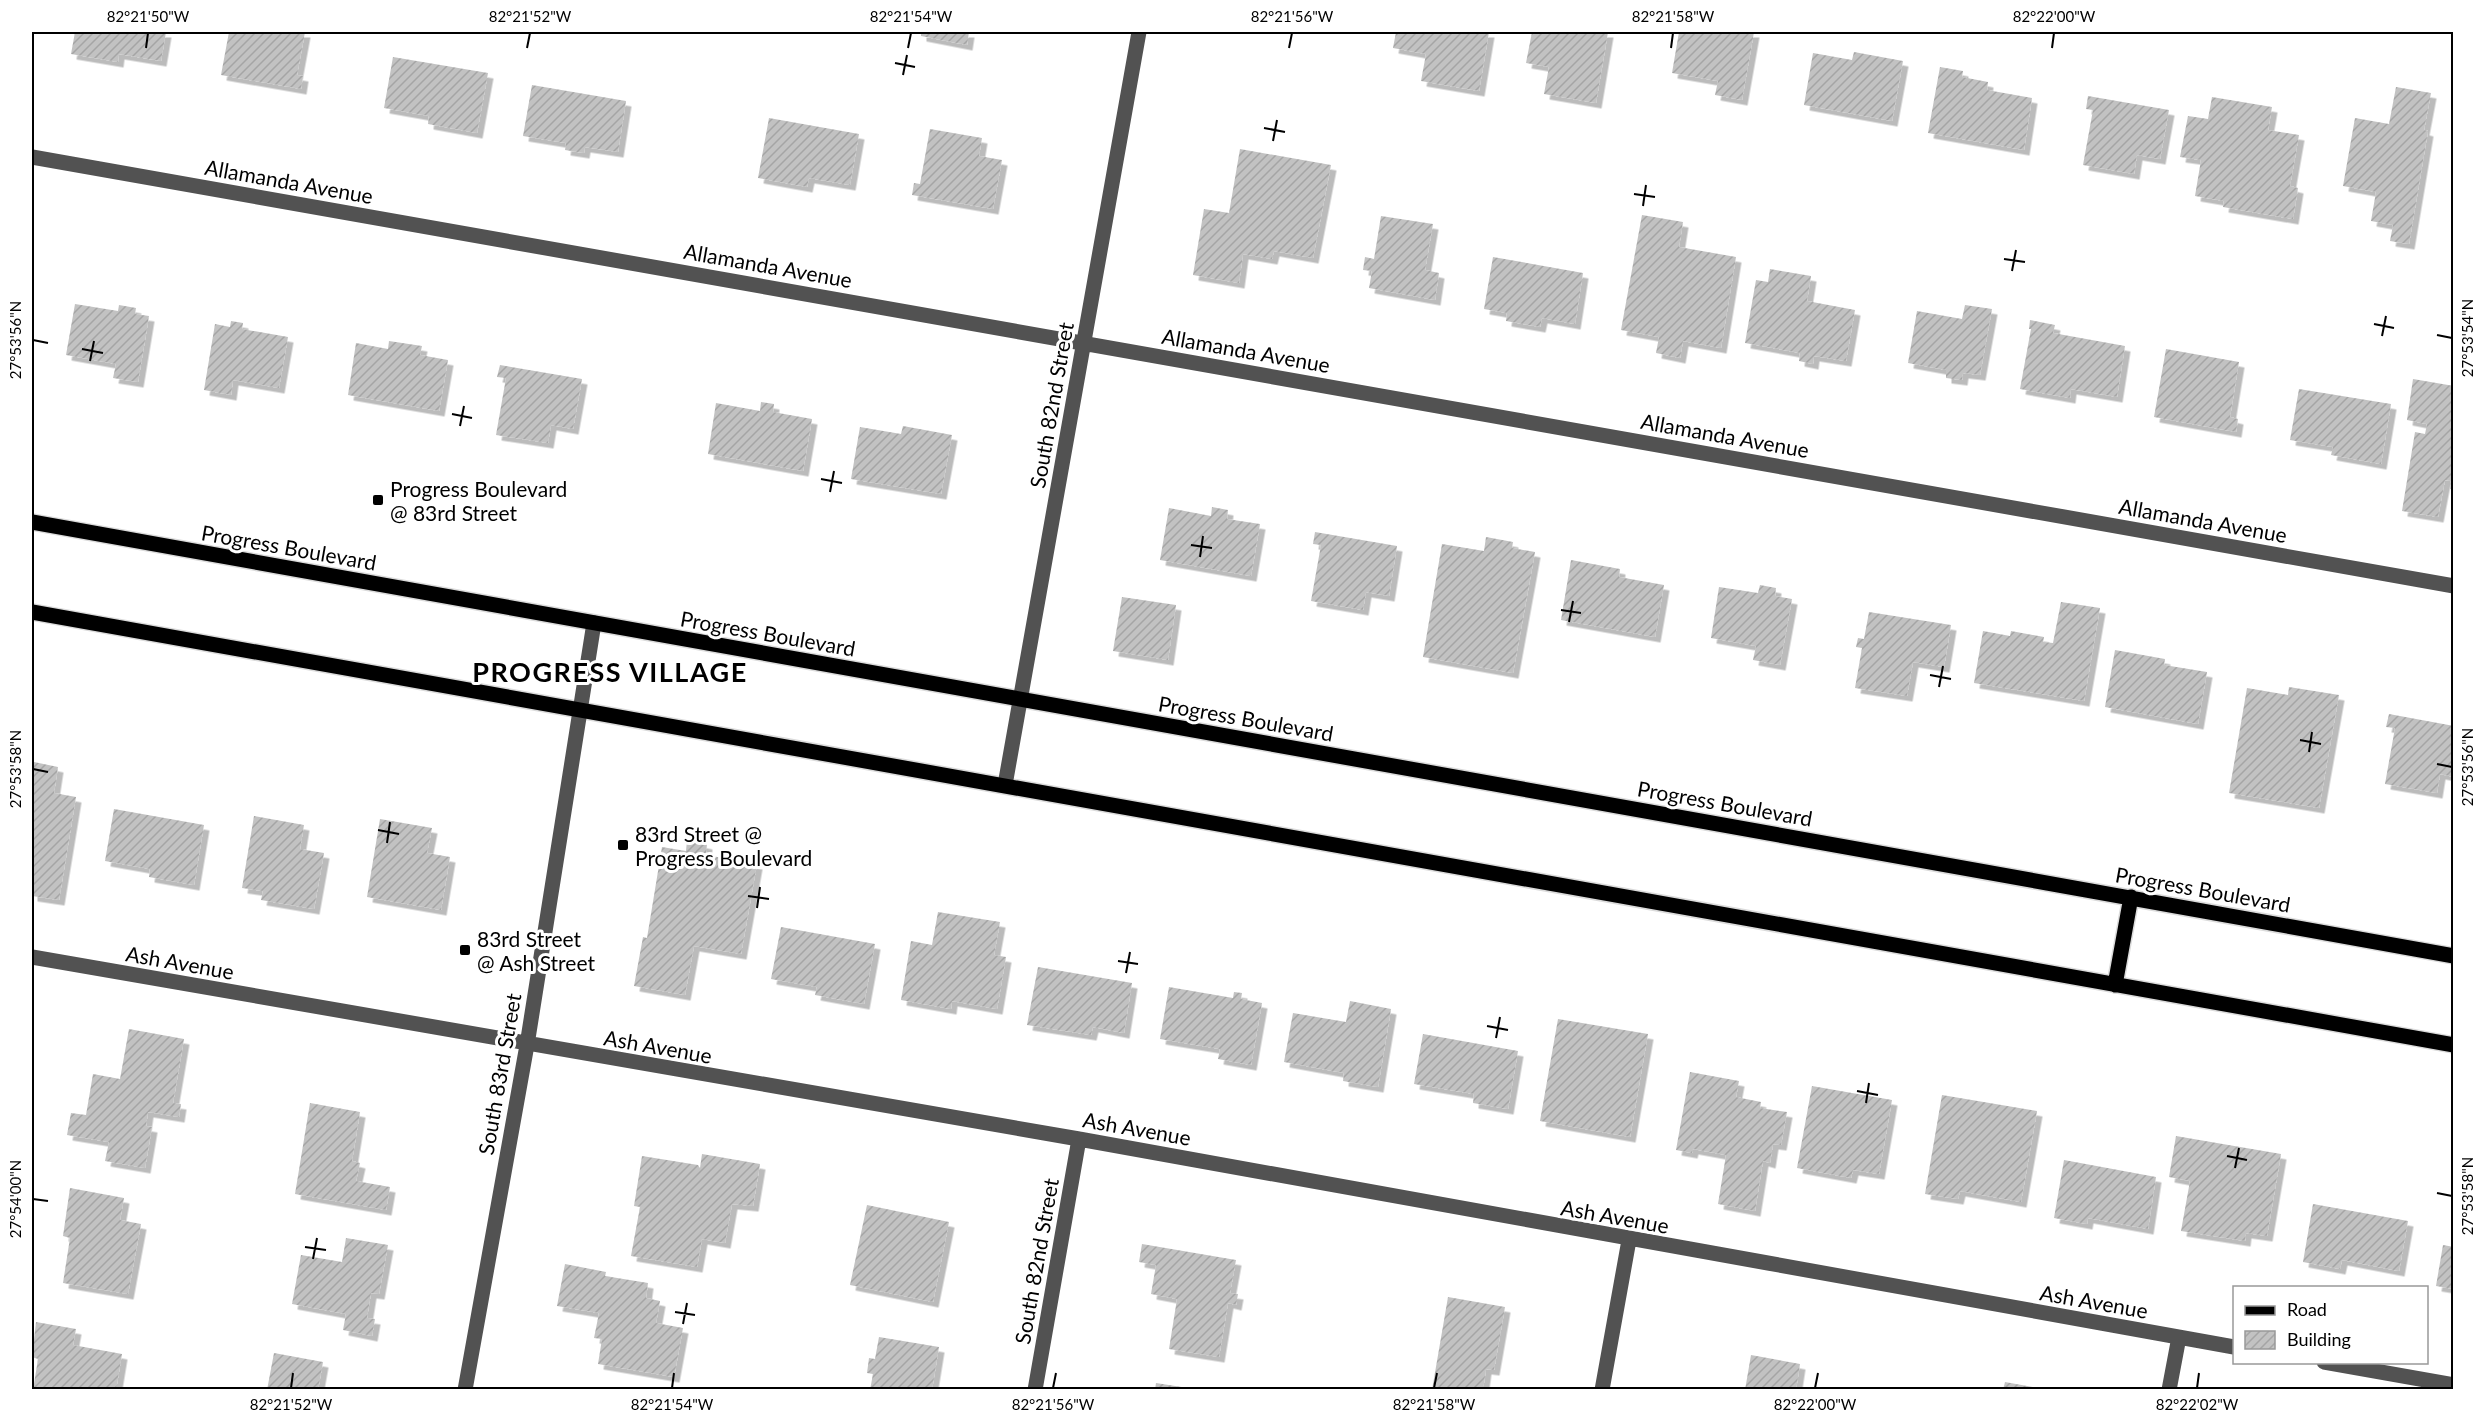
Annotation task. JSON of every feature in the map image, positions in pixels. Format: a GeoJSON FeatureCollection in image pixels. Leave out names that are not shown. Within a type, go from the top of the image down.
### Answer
{"type":"FeatureCollection","features":[{"type":"Feature","properties":{"kind":"main road","name":"Progress Boulevard"},"geometry":{"type":"LineString","coordinates":[[32,522],[2454,956]]}},
{"type":"Feature","properties":{"kind":"main road"},"geometry":{"type":"LineString","coordinates":[[32,612],[579,712],[1005,785],[2454,1045]]}},
{"type":"Feature","properties":{"kind":"main road"},"geometry":{"type":"LineString","coordinates":[[2115,985],[2131,897]]}},
{"type":"Feature","properties":{"kind":"street","name":"South 82nd Street"},"geometry":{"type":"LineString","coordinates":[[1005,785],[1018,698],[1139,32]]}},
{"type":"Feature","properties":{"kind":"street","name":"Allamanda Avenue"},"geometry":{"type":"LineString","coordinates":[[32,157],[2454,586]]}},
{"type":"Feature","properties":{"kind":"street","name":"South 83rd Street"},"geometry":{"type":"LineString","coordinates":[[465,1389],[526,1045],[594,623]]}},
{"type":"Feature","properties":{"kind":"street","name":"Ash Avenue"},"geometry":{"type":"LineString","coordinates":[[32,957],[526,1045],[1079,1139],[1629,1240],[2233,1347]]}},
{"type":"Feature","properties":{"kind":"street","name":"South 82nd Street"},"geometry":{"type":"LineString","coordinates":[[1035,1389],[1079,1139]]}},
{"type":"Feature","properties":{"kind":"street"},"geometry":{"type":"LineString","coordinates":[[1602,1389],[1629,1240]]}},
{"type":"Feature","properties":{"kind":"street"},"geometry":{"type":"LineString","coordinates":[[2169,1389],[2179,1337]]}},
{"type":"Feature","properties":{"kind":"street"},"geometry":{"type":"LineString","coordinates":[[2335,1364],[2454,1385]]}},
{"type":"Feature","properties":{"kind":"building"},"geometry":{"type":"Polygon","coordinates":[[[75,32],[166,32],[161,61],[119,54],[118,62],[71,54],[75,32]]]}},
{"type":"Feature","properties":{"kind":"building"},"geometry":{"type":"Polygon","coordinates":[[[229,32],[305,32],[297,75],[303,76],[301,89],[221,75],[229,32]]]}},
{"type":"Feature","properties":{"kind":"building"},"geometry":{"type":"Polygon","coordinates":[[[921,32],[969,32],[967,45],[921,36],[921,32]]]}},
{"type":"Feature","properties":{"kind":"building"},"geometry":{"type":"Polygon","coordinates":[[[1396,32],[1489,32],[1479,91],[1421,81],[1426,54],[1393,48],[1396,32]]]}},
{"type":"Feature","properties":{"kind":"building"},"geometry":{"type":"Polygon","coordinates":[[[1532,32],[1608,32],[1596,103],[1544,94],[1549,67],[1526,63],[1532,32]]]}},
{"type":"Feature","properties":{"kind":"building"},"geometry":{"type":"Polygon","coordinates":[[[1679,32],[1754,32],[1742,100],[1715,95],[1718,81],[1672,73],[1679,32]]]}},
{"type":"Feature","properties":{"kind":"building"},"geometry":{"type":"Polygon","coordinates":[[[1854,52],[1903,61],[1892,121],[1804,105],[1813,53],[1852,60],[1854,52]]]}},
{"type":"Feature","properties":{"kind":"building"},"geometry":{"type":"Polygon","coordinates":[[[393,57],[488,73],[477,133],[428,124],[429,116],[384,108],[393,57]]]}},
{"type":"Feature","properties":{"kind":"building"},"geometry":{"type":"Polygon","coordinates":[[[1940,67],[1963,71],[1962,77],[1988,82],[1987,90],[2032,98],[2024,150],[1928,133],[1940,67]]]}},
{"type":"Feature","properties":{"kind":"building"},"geometry":{"type":"Polygon","coordinates":[[[532,85],[626,101],[618,152],[585,147],[584,153],[565,150],[566,143],[523,136],[532,85]]]}},
{"type":"Feature","properties":{"kind":"building"},"geometry":{"type":"Polygon","coordinates":[[[2396,87],[2431,93],[2424,130],[2428,131],[2409,244],[2390,241],[2393,225],[2371,221],[2376,192],[2343,186],[2355,118],[2389,124],[2396,87]]]}},
{"type":"Feature","properties":{"kind":"building"},"geometry":{"type":"Polygon","coordinates":[[[2088,96],[2169,110],[2160,159],[2137,155],[2134,174],[2083,165],[2093,110],[2086,109],[2088,96]]]}},
{"type":"Feature","properties":{"kind":"building"},"geometry":{"type":"Polygon","coordinates":[[[2212,97],[2272,107],[2268,130],[2299,135],[2290,186],[2298,188],[2293,219],[2223,207],[2224,201],[2195,196],[2201,160],[2180,157],[2188,116],[2208,119],[2212,97]]]}},
{"type":"Feature","properties":{"kind":"building"},"geometry":{"type":"Polygon","coordinates":[[[769,118],[859,134],[850,185],[809,178],[807,187],[758,178],[769,118]]]}},
{"type":"Feature","properties":{"kind":"building"},"geometry":{"type":"Polygon","coordinates":[[[930,129],[982,138],[979,156],[1002,160],[993,209],[912,195],[914,183],[920,184],[930,129]]]}},
{"type":"Feature","properties":{"kind":"building"},"geometry":{"type":"Polygon","coordinates":[[[1240,149],[1331,165],[1313,258],[1274,251],[1272,259],[1243,254],[1239,283],[1193,275],[1204,209],[1229,213],[1240,149]]]}},
{"type":"Feature","properties":{"kind":"building"},"geometry":{"type":"Polygon","coordinates":[[[1642,215],[1683,222],[1679,247],[1736,257],[1721,348],[1683,341],[1680,358],[1656,353],[1659,337],[1621,330],[1642,215]]]}},
{"type":"Feature","properties":{"kind":"building"},"geometry":{"type":"Polygon","coordinates":[[[1381,216],[1433,224],[1425,270],[1439,273],[1435,300],[1369,288],[1372,271],[1363,270],[1365,257],[1374,259],[1381,216]]]}},
{"type":"Feature","properties":{"kind":"building"},"geometry":{"type":"Polygon","coordinates":[[[1493,257],[1583,273],[1575,324],[1542,318],[1540,327],[1506,321],[1507,313],[1484,309],[1493,257]]]}},
{"type":"Feature","properties":{"kind":"building"},"geometry":{"type":"Polygon","coordinates":[[[1770,269],[1811,276],[1807,301],[1855,310],[1846,361],[1814,356],[1813,364],[1799,361],[1800,353],[1745,343],[1756,280],[1768,282],[1770,269]]]}},
{"type":"Feature","properties":{"kind":"building"},"geometry":{"type":"Polygon","coordinates":[[[75,304],[118,311],[119,305],[136,308],[135,314],[149,316],[138,382],[113,378],[116,364],[66,355],[75,304]]]}},
{"type":"Feature","properties":{"kind":"building"},"geometry":{"type":"Polygon","coordinates":[[[1965,305],[1992,309],[1980,375],[1963,373],[1962,380],[1946,378],[1946,370],[1908,363],[1917,311],[1962,319],[1965,305]]]}},
{"type":"Feature","properties":{"kind":"building"},"geometry":{"type":"Polygon","coordinates":[[[2030,320],[2055,325],[2053,333],[2125,346],[2117,397],[2071,389],[2070,398],[2020,389],[2031,329],[2029,329],[2030,320]]]}},
{"type":"Feature","properties":{"kind":"building"},"geometry":{"type":"Polygon","coordinates":[[[231,321],[243,323],[242,329],[288,337],[279,388],[233,380],[231,395],[204,390],[215,324],[230,327],[231,321]]]}},
{"type":"Feature","properties":{"kind":"building"},"geometry":{"type":"Polygon","coordinates":[[[389,341],[422,346],[420,355],[448,360],[439,411],[348,395],[356,343],[388,349],[389,341]]]}},
{"type":"Feature","properties":{"kind":"building"},"geometry":{"type":"Polygon","coordinates":[[[2166,349],[2239,362],[2230,417],[2238,419],[2236,432],[2154,417],[2166,349]]]}},
{"type":"Feature","properties":{"kind":"building"},"geometry":{"type":"Polygon","coordinates":[[[500,365],[582,379],[573,429],[551,425],[548,443],[496,435],[506,378],[497,377],[500,365]]]}},
{"type":"Feature","properties":{"kind":"building"},"geometry":{"type":"Polygon","coordinates":[[[2413,379],[2454,386],[2454,490],[2450,489],[2451,481],[2445,480],[2438,517],[2402,511],[2415,432],[2425,434],[2427,424],[2407,420],[2413,379]]]}},
{"type":"Feature","properties":{"kind":"building"},"geometry":{"type":"Polygon","coordinates":[[[2299,389],[2391,404],[2381,464],[2331,455],[2333,447],[2290,440],[2299,389]]]}},
{"type":"Feature","properties":{"kind":"building"},"geometry":{"type":"Polygon","coordinates":[[[761,402],[774,404],[773,412],[812,419],[803,471],[708,454],[716,403],[760,411],[761,402]]]}},
{"type":"Feature","properties":{"kind":"building"},"geometry":{"type":"Polygon","coordinates":[[[903,426],[952,435],[941,494],[851,479],[860,427],[901,434],[903,426]]]}},
{"type":"Feature","properties":{"kind":"building"},"geometry":{"type":"Polygon","coordinates":[[[1212,507],[1228,510],[1227,519],[1260,524],[1251,576],[1160,560],[1169,508],[1211,516],[1212,507]]]}},
{"type":"Feature","properties":{"kind":"building"},"geometry":{"type":"Polygon","coordinates":[[[1315,532],[1397,546],[1389,596],[1366,592],[1363,610],[1311,601],[1321,545],[1313,544],[1315,532]]]}},
{"type":"Feature","properties":{"kind":"building"},"geometry":{"type":"Polygon","coordinates":[[[1486,537],[1513,542],[1512,548],[1535,552],[1513,673],[1423,657],[1442,544],[1484,551],[1486,537]]]}},
{"type":"Feature","properties":{"kind":"building"},"geometry":{"type":"Polygon","coordinates":[[[1571,560],[1620,569],[1619,577],[1664,585],[1655,637],[1561,620],[1571,560]]]}},
{"type":"Feature","properties":{"kind":"building"},"geometry":{"type":"Polygon","coordinates":[[[1760,585],[1776,588],[1775,596],[1792,599],[1780,665],[1753,660],[1756,646],[1711,638],[1719,587],[1758,593],[1760,585]]]}},
{"type":"Feature","properties":{"kind":"building"},"geometry":{"type":"Polygon","coordinates":[[[1122,597],[1176,605],[1168,660],[1113,651],[1122,597]]]}},
{"type":"Feature","properties":{"kind":"building"},"geometry":{"type":"Polygon","coordinates":[[[2061,602],[2100,608],[2084,701],[1974,683],[1983,631],[2010,636],[2011,631],[2044,637],[2043,642],[2053,643],[2061,602]]]}},
{"type":"Feature","properties":{"kind":"building"},"geometry":{"type":"Polygon","coordinates":[[[1869,612],[1951,625],[1944,667],[1913,662],[1907,696],[1855,688],[1862,648],[1856,647],[1858,638],[1864,639],[1869,612]]]}},
{"type":"Feature","properties":{"kind":"building"},"geometry":{"type":"Polygon","coordinates":[[[2115,650],[2165,659],[2164,665],[2207,672],[2198,724],[2105,707],[2115,650]]]}},
{"type":"Feature","properties":{"kind":"building"},"geometry":{"type":"Polygon","coordinates":[[[2289,687],[2339,695],[2319,808],[2229,793],[2247,688],[2288,695],[2289,687]]]}},
{"type":"Feature","properties":{"kind":"building"},"geometry":{"type":"Polygon","coordinates":[[[2389,714],[2454,726],[2454,777],[2440,774],[2437,793],[2385,784],[2395,728],[2386,727],[2389,714]]]}},
{"type":"Feature","properties":{"kind":"building"},"geometry":{"type":"Polygon","coordinates":[[[34,762],[58,767],[54,793],[76,797],[59,900],[32,896],[32,774],[34,762]]]}},
{"type":"Feature","properties":{"kind":"building"},"geometry":{"type":"Polygon","coordinates":[[[114,809],[204,825],[194,885],[149,877],[150,869],[105,861],[114,809]]]}},
{"type":"Feature","properties":{"kind":"building"},"geometry":{"type":"Polygon","coordinates":[[[254,816],[304,825],[300,849],[324,853],[314,909],[261,900],[263,891],[242,888],[254,816]]]}},
{"type":"Feature","properties":{"kind":"building"},"geometry":{"type":"Polygon","coordinates":[[[380,819],[432,828],[427,853],[450,857],[441,910],[367,897],[380,819]]]}},
{"type":"Feature","properties":{"kind":"building"},"geometry":{"type":"Polygon","coordinates":[[[687,840],[707,844],[706,855],[757,864],[741,954],[694,946],[685,995],[634,986],[643,937],[647,938],[662,847],[686,851],[687,840]]]}},
{"type":"Feature","properties":{"kind":"building"},"geometry":{"type":"Polygon","coordinates":[[[938,912],[1000,922],[994,955],[1006,957],[997,1009],[952,1001],[951,1009],[901,1000],[911,941],[932,945],[938,912]]]}},
{"type":"Feature","properties":{"kind":"building"},"geometry":{"type":"Polygon","coordinates":[[[781,927],[875,944],[864,1004],[815,995],[817,987],[771,979],[781,927]]]}},
{"type":"Feature","properties":{"kind":"building"},"geometry":{"type":"Polygon","coordinates":[[[1038,967],[1132,983],[1124,1033],[1093,1027],[1091,1035],[1027,1025],[1038,967]]]}},
{"type":"Feature","properties":{"kind":"building"},"geometry":{"type":"Polygon","coordinates":[[[1169,987],[1233,998],[1234,992],[1242,993],[1241,999],[1262,1003],[1251,1065],[1218,1059],[1220,1049],[1160,1039],[1169,987]]]}},
{"type":"Feature","properties":{"kind":"building"},"geometry":{"type":"Polygon","coordinates":[[[1350,1001],[1391,1009],[1378,1087],[1343,1081],[1344,1073],[1284,1062],[1293,1013],[1346,1022],[1350,1001]]]}},
{"type":"Feature","properties":{"kind":"building"},"geometry":{"type":"Polygon","coordinates":[[[1558,1019],[1648,1034],[1630,1137],[1540,1121],[1558,1019]]]}},
{"type":"Feature","properties":{"kind":"building"},"geometry":{"type":"Polygon","coordinates":[[[129,1029],[184,1039],[173,1103],[181,1104],[179,1117],[148,1112],[146,1126],[152,1127],[145,1168],[105,1161],[109,1142],[67,1135],[71,1113],[86,1115],[93,1074],[120,1079],[129,1029]]]}},
{"type":"Feature","properties":{"kind":"building"},"geometry":{"type":"Polygon","coordinates":[[[1423,1034],[1518,1051],[1508,1109],[1473,1103],[1474,1094],[1414,1084],[1423,1034]]]}},
{"type":"Feature","properties":{"kind":"building"},"geometry":{"type":"Polygon","coordinates":[[[1690,1072],[1739,1081],[1736,1097],[1761,1102],[1760,1108],[1787,1112],[1781,1145],[1773,1144],[1770,1163],[1763,1161],[1755,1211],[1718,1204],[1726,1155],[1693,1149],[1692,1153],[1676,1150],[1690,1072]]]}},
{"type":"Feature","properties":{"kind":"building"},"geometry":{"type":"Polygon","coordinates":[[[1812,1086],[1892,1100],[1879,1174],[1853,1170],[1851,1178],[1797,1168],[1812,1086]]]}},
{"type":"Feature","properties":{"kind":"building"},"geometry":{"type":"Polygon","coordinates":[[[1942,1095],[2037,1111],[2021,1202],[1960,1191],[1958,1199],[1925,1194],[1942,1095]]]}},
{"type":"Feature","properties":{"kind":"building"},"geometry":{"type":"Polygon","coordinates":[[[310,1103],[360,1112],[352,1161],[360,1163],[356,1181],[390,1187],[386,1210],[295,1194],[310,1103]]]}},
{"type":"Feature","properties":{"kind":"building"},"geometry":{"type":"Polygon","coordinates":[[[2176,1136],[2281,1154],[2267,1236],[2246,1233],[2245,1241],[2181,1231],[2190,1181],[2169,1177],[2176,1136]]]}},
{"type":"Feature","properties":{"kind":"building"},"geometry":{"type":"Polygon","coordinates":[[[702,1154],[760,1164],[753,1206],[732,1204],[725,1243],[702,1239],[697,1267],[631,1256],[640,1207],[634,1206],[642,1156],[698,1165],[700,1168],[702,1154]]]}},
{"type":"Feature","properties":{"kind":"building"},"geometry":{"type":"Polygon","coordinates":[[[2064,1160],[2156,1177],[2148,1229],[2088,1218],[2087,1224],[2054,1218],[2064,1160]]]}},
{"type":"Feature","properties":{"kind":"building"},"geometry":{"type":"Polygon","coordinates":[[[70,1188],[124,1198],[120,1220],[141,1224],[128,1294],[63,1283],[70,1238],[63,1236],[70,1188]]]}},
{"type":"Feature","properties":{"kind":"building"},"geometry":{"type":"Polygon","coordinates":[[[2313,1204],[2408,1221],[2399,1271],[2342,1260],[2340,1269],[2303,1262],[2313,1204]]]}},
{"type":"Feature","properties":{"kind":"building"},"geometry":{"type":"Polygon","coordinates":[[[867,1205],[949,1222],[933,1302],[850,1285],[867,1205]]]}},
{"type":"Feature","properties":{"kind":"building"},"geometry":{"type":"Polygon","coordinates":[[[346,1238],[388,1245],[379,1294],[371,1293],[367,1318],[375,1319],[372,1336],[343,1330],[346,1314],[292,1304],[301,1255],[342,1262],[346,1238]]]}},
{"type":"Feature","properties":{"kind":"building"},"geometry":{"type":"Polygon","coordinates":[[[1142,1244],[1236,1260],[1230,1293],[1238,1294],[1236,1305],[1228,1303],[1219,1357],[1169,1349],[1177,1299],[1151,1294],[1156,1265],[1139,1262],[1142,1244]]]}},
{"type":"Feature","properties":{"kind":"building"},"geometry":{"type":"Polygon","coordinates":[[[2443,1245],[2454,1247],[2454,1289],[2436,1286],[2443,1245]]]}},
{"type":"Feature","properties":{"kind":"building"},"geometry":{"type":"Polygon","coordinates":[[[565,1264],[606,1272],[605,1276],[648,1283],[646,1298],[660,1301],[656,1323],[683,1328],[674,1377],[598,1364],[602,1339],[594,1338],[599,1313],[557,1306],[565,1264]]]}},
{"type":"Feature","properties":{"kind":"building"},"geometry":{"type":"Polygon","coordinates":[[[1448,1297],[1505,1307],[1494,1370],[1486,1369],[1483,1390],[1432,1390],[1448,1297]]]}},
{"type":"Feature","properties":{"kind":"building"},"geometry":{"type":"Polygon","coordinates":[[[36,1322],[76,1329],[73,1345],[122,1354],[116,1390],[33,1390],[38,1359],[32,1357],[36,1322]]]}},
{"type":"Feature","properties":{"kind":"building"},"geometry":{"type":"Polygon","coordinates":[[[879,1337],[939,1347],[932,1390],[870,1390],[873,1374],[867,1373],[869,1358],[875,1359],[879,1337]]]}},
{"type":"Feature","properties":{"kind":"building"},"geometry":{"type":"Polygon","coordinates":[[[274,1353],[323,1362],[318,1390],[267,1390],[274,1353]]]}},
{"type":"Feature","properties":{"kind":"building"},"geometry":{"type":"Polygon","coordinates":[[[1751,1355],[1800,1364],[1796,1390],[1745,1390],[1751,1355]]]}},
{"type":"Feature","properties":{"kind":"building"},"geometry":{"type":"Polygon","coordinates":[[[2005,1382],[2038,1388],[2038,1390],[2003,1390],[2005,1382]]]}},
{"type":"Feature","properties":{"kind":"building"},"geometry":{"type":"Polygon","coordinates":[[[1156,1383],[1188,1388],[1188,1390],[1155,1390],[1156,1383]]]}},
{"type":"Feature","properties":{"kind":"place","name":"Progress Boulevard @ 83rd Street"},"geometry":{"type":"Point","coordinates":[378,500]}},
{"type":"Feature","properties":{"kind":"place","name":"83rd Street @ Progress Boulevard"},"geometry":{"type":"Point","coordinates":[623,845]}},
{"type":"Feature","properties":{"kind":"place","name":"83rd Street @ Ash Street"},"geometry":{"type":"Point","coordinates":[465,950]}},
{"type":"Feature","properties":{"kind":"district","name":"PROGRESS VILLAGE"},"geometry":{"type":"Point","coordinates":[610,671]}}]}
